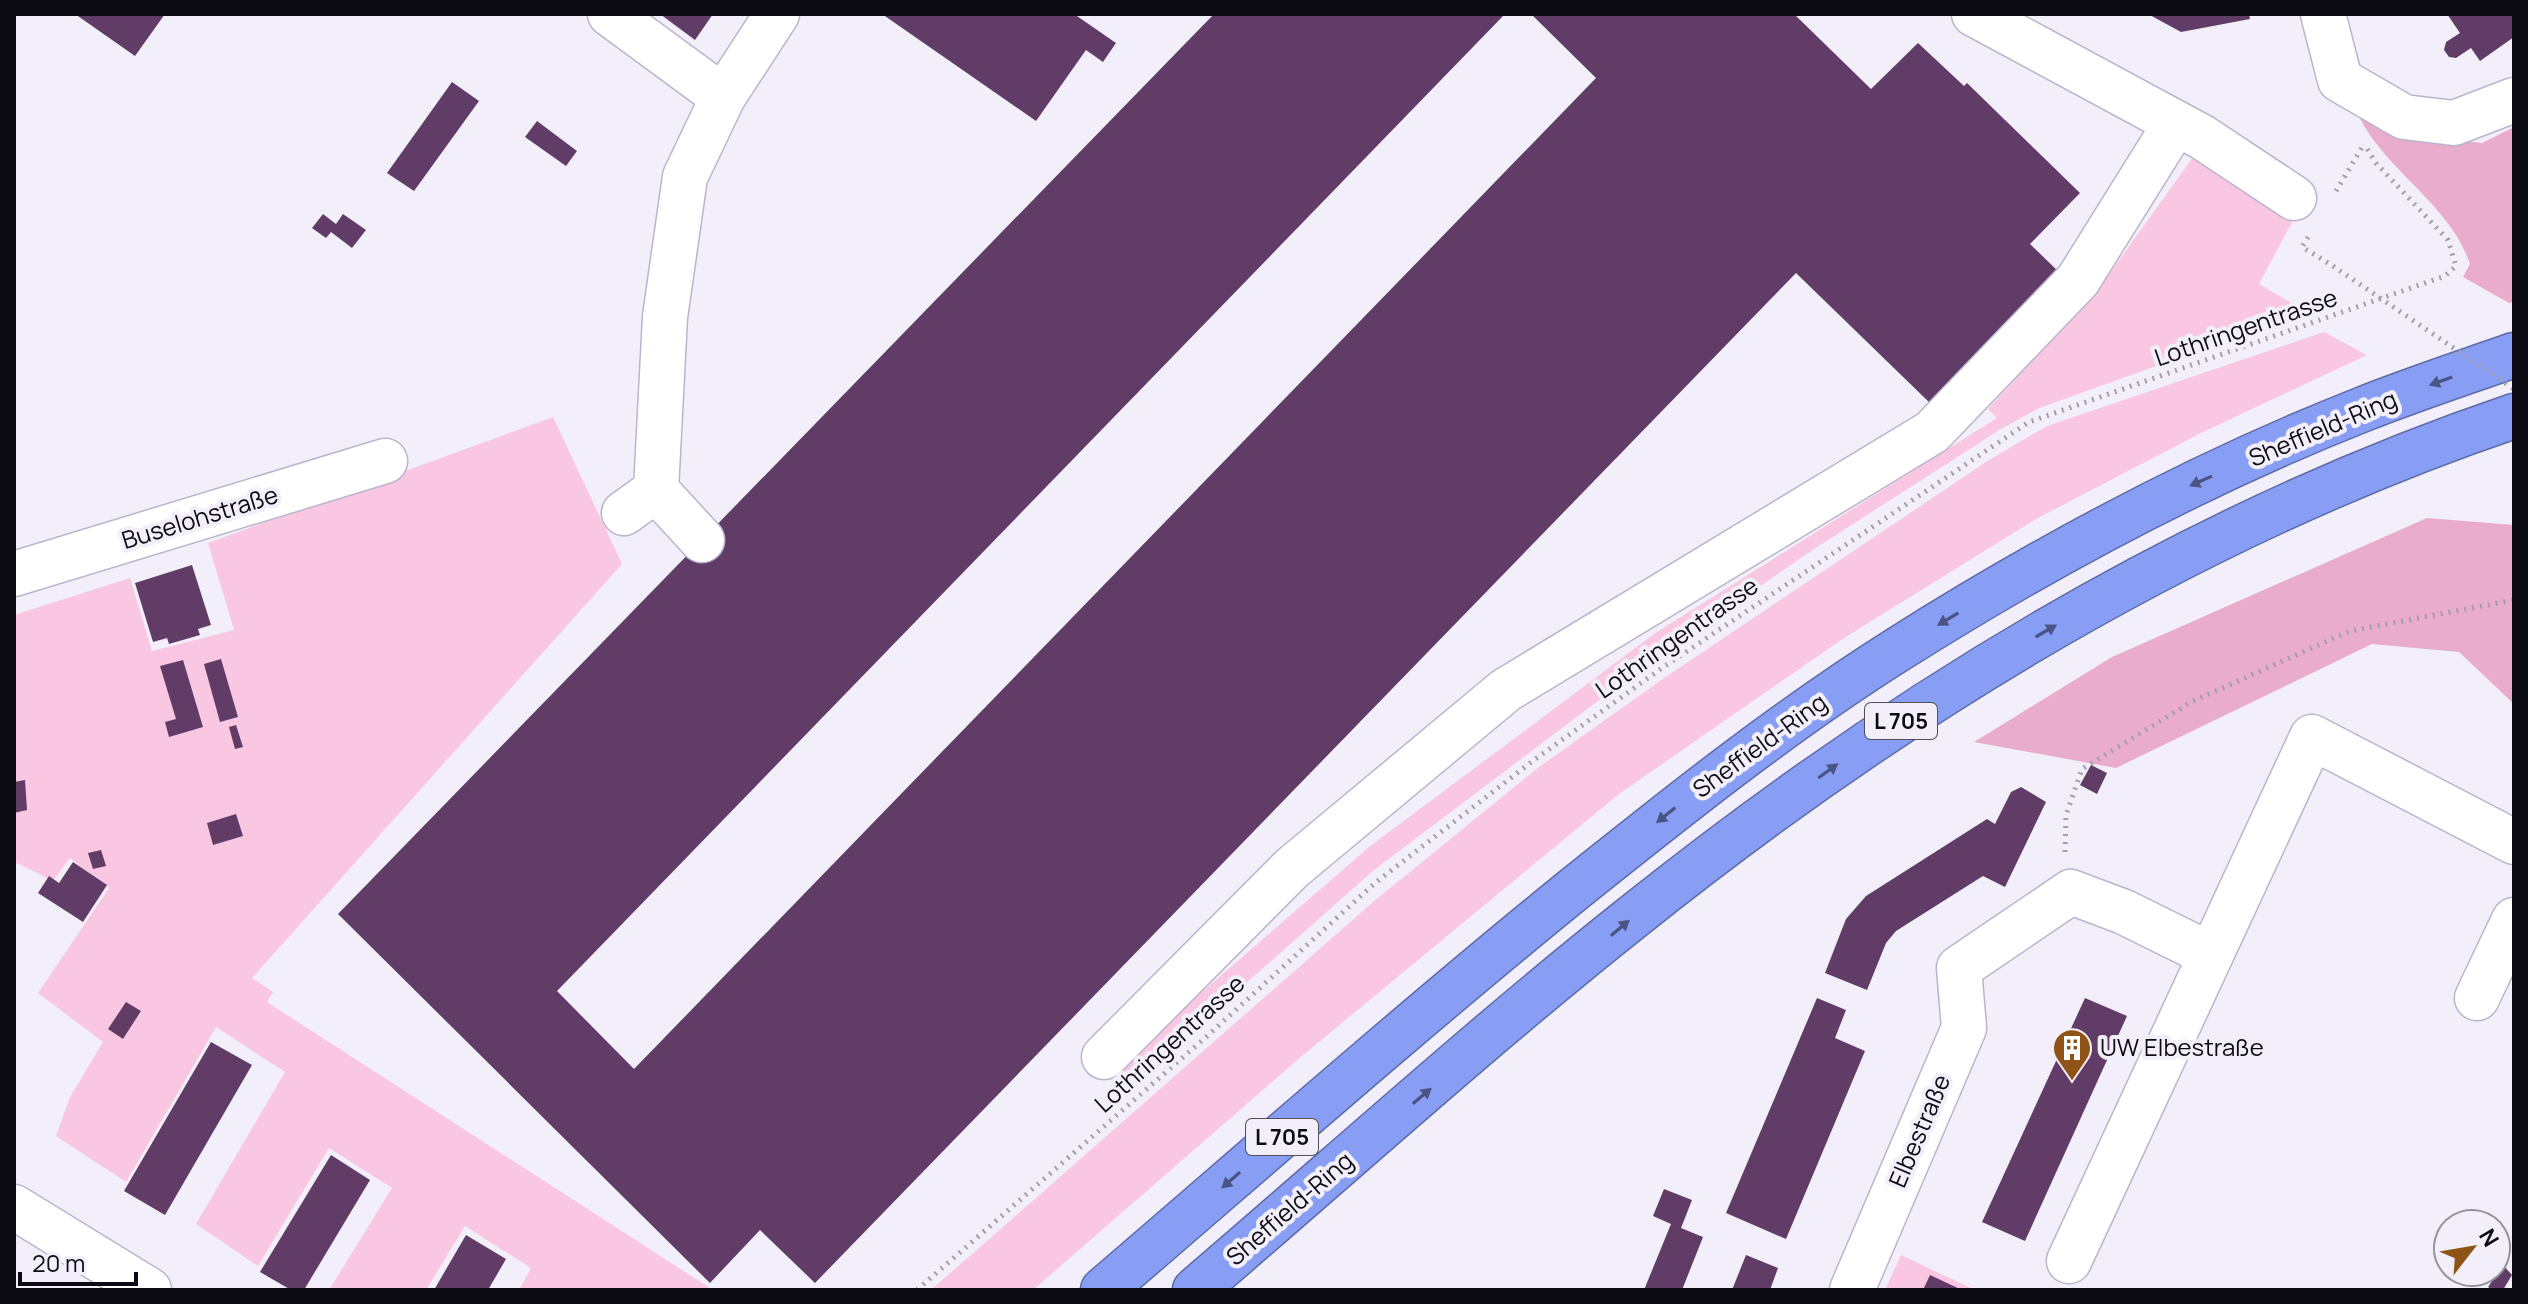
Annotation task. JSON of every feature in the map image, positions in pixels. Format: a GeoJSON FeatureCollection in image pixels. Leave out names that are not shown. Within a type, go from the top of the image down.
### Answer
{"type":"FeatureCollection","features":[{"type":"Feature","properties":{"kind":"highway","name":"Sheffield-Ring"},"geometry":{"type":"LineString","coordinates":[[1103,1290],[1460,982],[1673,810],[1783,728],[1896,651],[2058,554],[2169,495],[2360,410],[2514,355]]}},
{"type":"Feature","properties":{"kind":"highway","name":"Sheffield-Ring"},"geometry":{"type":"LineString","coordinates":[[1195,1290],[1633,916],[1883,732],[2113,592],[2291,503],[2514,416]]}},
{"type":"Feature","properties":{"kind":"highway","name":"L 705"},"geometry":{"type":"LineString","coordinates":[[1242,1290],[1362,1147]]}},
{"type":"Feature","properties":{"kind":"street"},"geometry":{"type":"LineString","coordinates":[[610,14],[723,97]]}},
{"type":"Feature","properties":{"kind":"street"},"geometry":{"type":"LineString","coordinates":[[702,540],[640,502],[665,317],[685,177],[723,97],[777,14]]}},
{"type":"Feature","properties":{"kind":"street"},"geometry":{"type":"LineString","coordinates":[[1974,14],[2176,123],[2294,198]]}},
{"type":"Feature","properties":{"kind":"street"},"geometry":{"type":"LineString","coordinates":[[2323,14],[2340,80],[2404,117],[2454,123],[2514,100]]}},
{"type":"Feature","properties":{"kind":"street"},"geometry":{"type":"LineString","coordinates":[[1104,1057],[1292,868],[1506,690],[1932,432],[2078,280],[2176,123]]}},
{"type":"Feature","properties":{"kind":"street","name":"Buselohstraße"},"geometry":{"type":"LineString","coordinates":[[14,574],[385,461]]}},
{"type":"Feature","properties":{"kind":"street"},"geometry":{"type":"LineString","coordinates":[[2069,1261],[2312,737],[2514,842]]}},
{"type":"Feature","properties":{"kind":"street"},"geometry":{"type":"LineString","coordinates":[[2071,892],[2124,912],[2211,955]]}},
{"type":"Feature","properties":{"kind":"street","name":"Elbestraße"},"geometry":{"type":"LineString","coordinates":[[1852,1290],[1964,1028],[1959,968],[2071,892]]}},
{"type":"Feature","properties":{"kind":"street"},"geometry":{"type":"LineString","coordinates":[[2477,998],[2514,920]]}},
{"type":"Feature","properties":{"kind":"street"},"geometry":{"type":"LineString","coordinates":[[14,1207],[149,1290]]}},
{"type":"Feature","properties":{"kind":"path","name":"Lothringentrasse"},"geometry":{"type":"LineString","coordinates":[[917,1290],[1387,874],[1534,760],[1662,668],[2029,422],[2445,276],[2456,266],[2448,240],[2376,163]]}},
{"type":"Feature","properties":{"kind":"path"},"geometry":{"type":"LineString","coordinates":[[2333,266],[2514,389]]}},
{"type":"Feature","properties":{"kind":"path"},"geometry":{"type":"LineString","coordinates":[[2071,892],[2064,843],[2066,815],[2082,769],[2193,701],[2350,631],[2514,600]]}},
{"type":"Feature","properties":{"kind":"shaded area"},"geometry":{"type":"Polygon","coordinates":[[[2354,106],[2407,134],[2482,143],[2514,127],[2514,302],[2509,303],[2463,277],[2470,264],[2447,221],[2380,148],[2354,106]]]}},
{"type":"Feature","properties":{"kind":"shaded area"},"geometry":{"type":"Polygon","coordinates":[[[2193,157],[2297,213],[2259,284],[2307,312],[2039,408],[2001,429],[1811,551],[1639,670],[1374,870],[1132,1084],[1119,1064],[1369,847],[1654,634],[1997,418],[1988,409],[2097,291],[2193,157]]]}},
{"type":"Feature","properties":{"kind":"shaded area"},"geometry":{"type":"Polygon","coordinates":[[[2324,332],[2367,355],[2201,433],[2036,519],[1844,638],[1619,794],[1302,1056],[1033,1290],[931,1290],[1373,902],[1539,767],[1667,676],[1989,460],[2047,426],[2324,332]]]}},
{"type":"Feature","properties":{"kind":"shaded area"},"geometry":{"type":"Polygon","coordinates":[[[553,417],[622,564],[252,978],[273,992],[267,1002],[713,1290],[519,1290],[531,1268],[465,1226],[426,1290],[329,1290],[392,1188],[329,1148],[258,1266],[196,1224],[285,1072],[216,1027],[126,1182],[56,1136],[70,1097],[103,1042],[38,993],[109,888],[70,858],[53,881],[17,863],[14,866],[14,615],[130,578],[152,651],[234,630],[208,543],[553,417]]]}},
{"type":"Feature","properties":{"kind":"shaded area"},"geometry":{"type":"Polygon","coordinates":[[[2427,518],[2514,525],[2514,704],[2459,652],[2372,644],[2116,768],[1974,742],[2112,657],[2427,518]]]}},
{"type":"Feature","properties":{"kind":"shaded area"},"geometry":{"type":"Polygon","coordinates":[[[1901,1255],[1975,1290],[1885,1290],[1901,1255]]]}},
{"type":"Feature","properties":{"kind":"building"},"geometry":{"type":"Polygon","coordinates":[[[75,14],[165,14],[135,56],[75,14]]]}},
{"type":"Feature","properties":{"kind":"building"},"geometry":{"type":"Polygon","coordinates":[[[660,14],[713,14],[695,40],[660,14]]]}},
{"type":"Feature","properties":{"kind":"building"},"geometry":{"type":"Polygon","coordinates":[[[882,14],[1074,14],[1116,43],[1103,62],[1086,50],[1036,121],[882,14]]]}},
{"type":"Feature","properties":{"kind":"building"},"geometry":{"type":"Polygon","coordinates":[[[1214,14],[1505,14],[557,991],[634,1069],[1596,78],[1531,14],[1794,14],[1871,89],[1918,43],[1964,86],[1967,83],[2080,193],[2030,244],[2060,273],[1932,405],[1796,273],[815,1283],[760,1230],[710,1283],[338,914],[1214,14]]]}},
{"type":"Feature","properties":{"kind":"building"},"geometry":{"type":"Polygon","coordinates":[[[2148,14],[2249,14],[2250,19],[2181,32],[2148,14]]]}},
{"type":"Feature","properties":{"kind":"building"},"geometry":{"type":"Polygon","coordinates":[[[2447,14],[2514,14],[2514,37],[2480,61],[2471,48],[2456,58],[2449,57],[2444,50],[2446,42],[2460,33],[2447,14]]]}},
{"type":"Feature","properties":{"kind":"building"},"geometry":{"type":"Polygon","coordinates":[[[452,82],[479,101],[414,191],[387,173],[452,82]]]}},
{"type":"Feature","properties":{"kind":"building"},"geometry":{"type":"Polygon","coordinates":[[[537,121],[577,151],[566,166],[525,137],[537,121]]]}},
{"type":"Feature","properties":{"kind":"building"},"geometry":{"type":"Polygon","coordinates":[[[323,214],[336,224],[343,214],[366,230],[352,248],[331,232],[326,238],[312,228],[323,214]]]}},
{"type":"Feature","properties":{"kind":"building"},"geometry":{"type":"Polygon","coordinates":[[[192,565],[211,625],[198,629],[200,635],[169,644],[167,638],[153,642],[135,583],[192,565]]]}},
{"type":"Feature","properties":{"kind":"building"},"geometry":{"type":"Polygon","coordinates":[[[221,659],[238,717],[220,722],[204,664],[221,659]]]}},
{"type":"Feature","properties":{"kind":"building"},"geometry":{"type":"Polygon","coordinates":[[[183,660],[203,727],[169,737],[165,722],[176,719],[160,666],[183,660]]]}},
{"type":"Feature","properties":{"kind":"building"},"geometry":{"type":"Polygon","coordinates":[[[236,725],[243,747],[235,749],[229,727],[236,725]]]}},
{"type":"Feature","properties":{"kind":"building"},"geometry":{"type":"Polygon","coordinates":[[[2091,765],[2107,773],[2097,794],[2080,785],[2091,765]]]}},
{"type":"Feature","properties":{"kind":"building"},"geometry":{"type":"Polygon","coordinates":[[[25,780],[27,810],[14,813],[14,782],[25,780]]]}},
{"type":"Feature","properties":{"kind":"building"},"geometry":{"type":"Polygon","coordinates":[[[2021,787],[2046,802],[2005,887],[1983,876],[1896,931],[1886,943],[1867,990],[1825,973],[1846,919],[1866,896],[1987,819],[1995,824],[2011,792],[2021,787]]]}},
{"type":"Feature","properties":{"kind":"building"},"geometry":{"type":"Polygon","coordinates":[[[236,814],[243,836],[213,845],[207,823],[236,814]]]}},
{"type":"Feature","properties":{"kind":"building"},"geometry":{"type":"Polygon","coordinates":[[[101,850],[106,866],[93,869],[88,853],[101,850]]]}},
{"type":"Feature","properties":{"kind":"building"},"geometry":{"type":"Polygon","coordinates":[[[73,862],[107,885],[83,922],[38,893],[49,876],[59,883],[73,862]]]}},
{"type":"Feature","properties":{"kind":"building"},"geometry":{"type":"Polygon","coordinates":[[[1817,998],[1846,1010],[1835,1038],[1865,1051],[1786,1239],[1726,1213],[1817,998]]]}},
{"type":"Feature","properties":{"kind":"building","name":"UW Elbestraße"},"geometry":{"type":"Polygon","coordinates":[[[2085,998],[2127,1016],[2025,1241],[1982,1222],[2085,998]]]}},
{"type":"Feature","properties":{"kind":"building"},"geometry":{"type":"Polygon","coordinates":[[[126,1002],[141,1011],[123,1039],[108,1029],[126,1002]]]}},
{"type":"Feature","properties":{"kind":"building"},"geometry":{"type":"Polygon","coordinates":[[[211,1042],[252,1065],[165,1215],[124,1191],[211,1042]]]}},
{"type":"Feature","properties":{"kind":"building"},"geometry":{"type":"Polygon","coordinates":[[[331,1155],[370,1180],[304,1290],[291,1290],[260,1272],[331,1155]]]}},
{"type":"Feature","properties":{"kind":"building"},"geometry":{"type":"Polygon","coordinates":[[[1664,1189],[1692,1200],[1681,1228],[1703,1237],[1682,1290],[1644,1290],[1671,1224],[1653,1216],[1664,1189]]]}},
{"type":"Feature","properties":{"kind":"building"},"geometry":{"type":"Polygon","coordinates":[[[466,1235],[506,1259],[488,1290],[434,1290],[466,1235]]]}},
{"type":"Feature","properties":{"kind":"building"},"geometry":{"type":"Polygon","coordinates":[[[1746,1255],[1778,1268],[1770,1290],[1732,1290],[1746,1255]]]}},
{"type":"Feature","properties":{"kind":"building"},"geometry":{"type":"Polygon","coordinates":[[[1930,1275],[1962,1290],[1923,1290],[1930,1275]]]}},
{"type":"Feature","properties":{"kind":"place","name":"UW Elbestraße"},"geometry":{"type":"Point","coordinates":[2072,1082]}}]}
